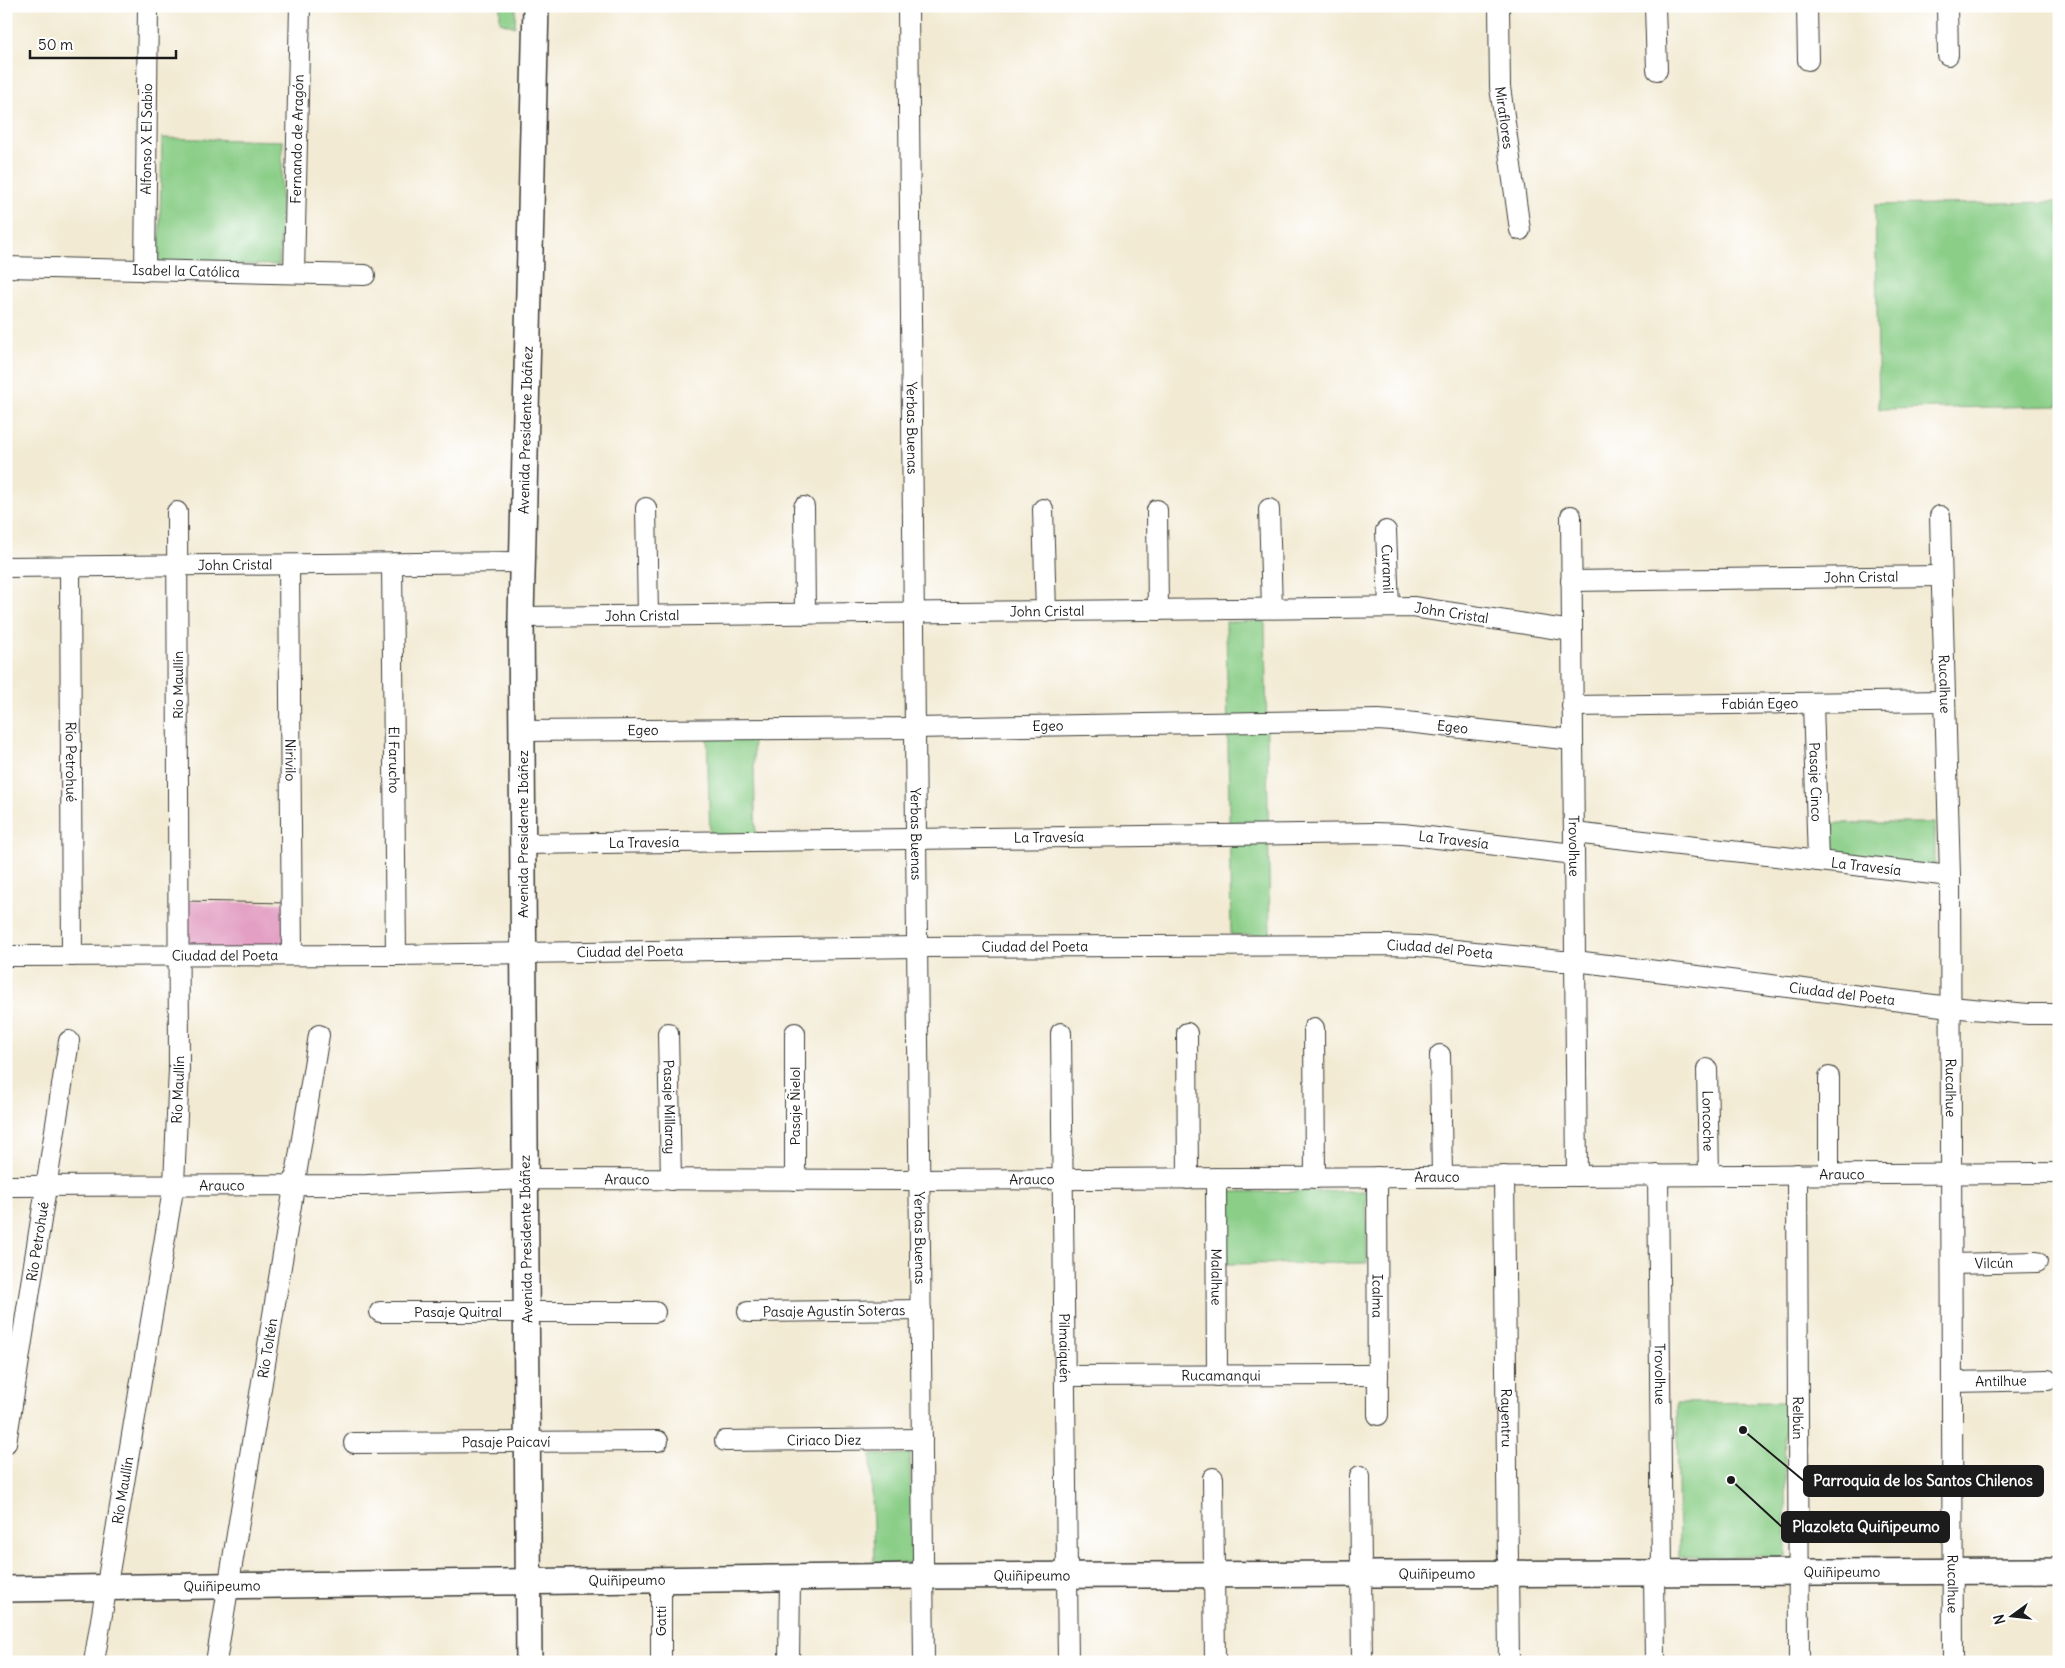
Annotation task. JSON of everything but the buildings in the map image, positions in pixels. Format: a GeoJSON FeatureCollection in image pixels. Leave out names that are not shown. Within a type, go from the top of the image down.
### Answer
{"type":"FeatureCollection","features":[{"type":"Feature","properties":{"kind":"street","name":"Alfonso X El Sabio"},"geometry":{"type":"LineString","coordinates":[[145,271],[148,6]]}},
{"type":"Feature","properties":{"kind":"street","name":"Fernando de Aragón"},"geometry":{"type":"LineString","coordinates":[[294,273],[300,6]]}},
{"type":"Feature","properties":{"kind":"street","name":"Avenida Presidente Ibáñez"},"geometry":{"type":"LineString","coordinates":[[529,1662],[521,616],[536,6]]}},
{"type":"Feature","properties":{"kind":"street","name":"Yerbas Buenas"},"geometry":{"type":"LineString","coordinates":[[908,6],[924,1662]]}},
{"type":"Feature","properties":{"kind":"street","name":"Miraflores"},"geometry":{"type":"LineString","coordinates":[[1498,6],[1500,87],[1520,230]]}},
{"type":"Feature","properties":{"kind":"street"},"geometry":{"type":"LineString","coordinates":[[1655,6],[1657,70]]}},
{"type":"Feature","properties":{"kind":"street"},"geometry":{"type":"LineString","coordinates":[[1807,6],[1808,60]]}},
{"type":"Feature","properties":{"kind":"street"},"geometry":{"type":"LineString","coordinates":[[1947,6],[1948,55]]}},
{"type":"Feature","properties":{"kind":"street","name":"Isabel la Católica"},"geometry":{"type":"LineString","coordinates":[[6,267],[365,275]]}},
{"type":"Feature","properties":{"kind":"street"},"geometry":{"type":"LineString","coordinates":[[804,507],[805,614]]}},
{"type":"Feature","properties":{"kind":"street"},"geometry":{"type":"LineString","coordinates":[[646,508],[648,615]]}},
{"type":"Feature","properties":{"kind":"street"},"geometry":{"type":"LineString","coordinates":[[1043,509],[1046,612]]}},
{"type":"Feature","properties":{"kind":"street"},"geometry":{"type":"LineString","coordinates":[[1269,509],[1272,608]]}},
{"type":"Feature","properties":{"kind":"street"},"geometry":{"type":"LineString","coordinates":[[1157,510],[1158,610]]}},
{"type":"Feature","properties":{"kind":"street","name":"Río Maullín"},"geometry":{"type":"LineString","coordinates":[[94,1662],[174,1184],[179,1069],[178,512]]}},
{"type":"Feature","properties":{"kind":"street","name":"Trovolhue"},"geometry":{"type":"LineString","coordinates":[[1570,516],[1578,1176]]}},
{"type":"Feature","properties":{"kind":"street","name":"Rucalhue"},"geometry":{"type":"LineString","coordinates":[[1940,516],[1950,876],[1954,1662]]}},
{"type":"Feature","properties":{"kind":"street","name":"Curamil"},"geometry":{"type":"LineString","coordinates":[[1386,531],[1389,607]]}},
{"type":"Feature","properties":{"kind":"street","name":"John Cristal"},"geometry":{"type":"LineString","coordinates":[[6,568],[522,562]]}},
{"type":"Feature","properties":{"kind":"street","name":"El Farucho"},"geometry":{"type":"LineString","coordinates":[[392,564],[396,955]]}},
{"type":"Feature","properties":{"kind":"street","name":"Nirivilo"},"geometry":{"type":"LineString","coordinates":[[289,565],[292,955]]}},
{"type":"Feature","properties":{"kind":"street","name":"Río Petrohué"},"geometry":{"type":"LineString","coordinates":[[70,567],[72,956]]}},
{"type":"Feature","properties":{"kind":"street","name":"John Cristal"},"geometry":{"type":"LineString","coordinates":[[1571,581],[1941,576]]}},
{"type":"Feature","properties":{"kind":"street","name":"John Cristal"},"geometry":{"type":"LineString","coordinates":[[521,616],[914,614],[1413,607],[1572,632]]}},
{"type":"Feature","properties":{"kind":"street","name":"Fabián Egeo"},"geometry":{"type":"LineString","coordinates":[[1572,706],[1945,701]]}},
{"type":"Feature","properties":{"kind":"street","name":"Pasaje Cinco"},"geometry":{"type":"LineString","coordinates":[[1813,703],[1818,861]]}},
{"type":"Feature","properties":{"kind":"street","name":"Egeo"},"geometry":{"type":"LineString","coordinates":[[522,731],[915,728],[1378,720],[1573,740]]}},
{"type":"Feature","properties":{"kind":"street","name":"La Travesía"},"geometry":{"type":"LineString","coordinates":[[523,844],[1375,833],[1403,834],[1574,854]]}},
{"type":"Feature","properties":{"kind":"street","name":"La Travesía"},"geometry":{"type":"LineString","coordinates":[[1574,833],[1950,876]]}},
{"type":"Feature","properties":{"kind":"street","name":"Ciudad del Poeta"},"geometry":{"type":"LineString","coordinates":[[6,956],[396,955],[917,947],[1418,946],[1561,962],[1575,960],[1950,1007],[2028,1014],[2059,1014]]}},
{"type":"Feature","properties":{"kind":"street"},"geometry":{"type":"LineString","coordinates":[[1314,1028],[1315,1178]]}},
{"type":"Feature","properties":{"kind":"street","name":"Pasaje Millaray"},"geometry":{"type":"LineString","coordinates":[[668,1033],[671,1180]]}},
{"type":"Feature","properties":{"kind":"street","name":"Pasaje Ñielol"},"geometry":{"type":"LineString","coordinates":[[794,1180],[795,1033]]}},
{"type":"Feature","properties":{"kind":"street","name":"Pilmaiquén"},"geometry":{"type":"LineString","coordinates":[[1061,1033],[1068,1662]]}},
{"type":"Feature","properties":{"kind":"street"},"geometry":{"type":"LineString","coordinates":[[1186,1033],[1188,1178]]}},
{"type":"Feature","properties":{"kind":"street","name":"Río Toltén"},"geometry":{"type":"LineString","coordinates":[[216,1662],[320,1035]]}},
{"type":"Feature","properties":{"kind":"street","name":"Río Petrohué"},"geometry":{"type":"LineString","coordinates":[[6,1443],[69,1041]]}},
{"type":"Feature","properties":{"kind":"street"},"geometry":{"type":"LineString","coordinates":[[1440,1055],[1442,1177]]}},
{"type":"Feature","properties":{"kind":"street","name":"Loncoche"},"geometry":{"type":"LineString","coordinates":[[1707,1069],[1709,1175]]}},
{"type":"Feature","properties":{"kind":"street"},"geometry":{"type":"LineString","coordinates":[[1829,1077],[1829,1174]]}},
{"type":"Feature","properties":{"kind":"street","name":"Arauco"},"geometry":{"type":"LineString","coordinates":[[6,1186],[367,1184],[526,1179],[919,1180],[2059,1173]]}},
{"type":"Feature","properties":{"kind":"street","name":"Relbún"},"geometry":{"type":"LineString","coordinates":[[1797,1174],[1799,1662]]}},
{"type":"Feature","properties":{"kind":"street","name":"Trovolhue"},"geometry":{"type":"LineString","coordinates":[[1655,1662],[1658,1572],[1658,1175]]}},
{"type":"Feature","properties":{"kind":"street","name":"Rayentru"},"geometry":{"type":"LineString","coordinates":[[1504,1176],[1508,1662]]}},
{"type":"Feature","properties":{"kind":"street","name":"Icalma"},"geometry":{"type":"LineString","coordinates":[[1377,1177],[1378,1415]]}},
{"type":"Feature","properties":{"kind":"street","name":"Malalhue"},"geometry":{"type":"LineString","coordinates":[[1216,1178],[1217,1376]]}},
{"type":"Feature","properties":{"kind":"street","name":"Vilcún"},"geometry":{"type":"LineString","coordinates":[[1952,1264],[2037,1262]]}},
{"type":"Feature","properties":{"kind":"street","name":"Pasaje Agustín Soteras"},"geometry":{"type":"LineString","coordinates":[[748,1312],[921,1310]]}},
{"type":"Feature","properties":{"kind":"street","name":"Pasaje Quitral"},"geometry":{"type":"LineString","coordinates":[[380,1312],[655,1312]]}},
{"type":"Feature","properties":{"kind":"street","name":"Rucamanqui"},"geometry":{"type":"LineString","coordinates":[[1065,1376],[1378,1375]]}},
{"type":"Feature","properties":{"kind":"street","name":"Antilhue"},"geometry":{"type":"LineString","coordinates":[[1953,1382],[2048,1380]]}},
{"type":"Feature","properties":{"kind":"street","name":"Ciriaco Diez"},"geometry":{"type":"LineString","coordinates":[[725,1441],[922,1439]]}},
{"type":"Feature","properties":{"kind":"street","name":"Pasaje Paicaví"},"geometry":{"type":"LineString","coordinates":[[354,1443],[658,1441]]}},
{"type":"Feature","properties":{"kind":"street"},"geometry":{"type":"LineString","coordinates":[[1360,1476],[1362,1662]]}},
{"type":"Feature","properties":{"kind":"street"},"geometry":{"type":"LineString","coordinates":[[1213,1478],[1215,1662]]}},
{"type":"Feature","properties":{"kind":"street","name":"Quiñipeumo"},"geometry":{"type":"LineString","coordinates":[[6,1589],[923,1576],[2059,1570]]}},
{"type":"Feature","properties":{"kind":"street"},"geometry":{"type":"LineString","coordinates":[[789,1662],[790,1578]]}},
{"type":"Feature","properties":{"kind":"street","name":"Gatti"},"geometry":{"type":"LineString","coordinates":[[661,1580],[661,1662]]}},
{"type":"Feature","properties":{"kind":"green space"},"geometry":{"type":"Polygon","coordinates":[[[500,6],[516,6],[515,27],[500,22],[500,6]]]}},
{"type":"Feature","properties":{"kind":"green space"},"geometry":{"type":"Polygon","coordinates":[[[162,138],[283,141],[279,265],[159,263],[162,138]]]}},
{"type":"Feature","properties":{"kind":"green space"},"geometry":{"type":"Polygon","coordinates":[[[2059,202],[2059,406],[1879,409],[1875,205],[2059,202]]]}},
{"type":"Feature","properties":{"kind":"green space"},"geometry":{"type":"Polygon","coordinates":[[[1265,621],[1270,935],[1231,935],[1226,622],[1265,621]]]}},
{"type":"Feature","properties":{"kind":"green space"},"geometry":{"type":"Polygon","coordinates":[[[753,729],[756,841],[710,842],[707,730],[753,729]]]}},
{"type":"Feature","properties":{"kind":"green space"},"geometry":{"type":"Polygon","coordinates":[[[1828,823],[1935,823],[1935,867],[1827,853],[1828,823]]]}},
{"type":"Feature","properties":{"kind":"green space"},"geometry":{"type":"Polygon","coordinates":[[[1366,1191],[1367,1263],[1225,1264],[1224,1192],[1366,1191]]]}},
{"type":"Feature","properties":{"kind":"green space"},"geometry":{"type":"Polygon","coordinates":[[[1784,1402],[1786,1557],[1679,1557],[1677,1403],[1784,1402]]]}},
{"type":"Feature","properties":{"kind":"green space"},"geometry":{"type":"Polygon","coordinates":[[[910,1454],[913,1563],[874,1564],[871,1455],[910,1454]]]}},
{"type":"Feature","properties":{"kind":"place","name":"Parroquia de los Santos Chilenos"},"geometry":{"type":"Point","coordinates":[1743,1430]}},
{"type":"Feature","properties":{"kind":"place","name":"Plazoleta Quiñipeumo"},"geometry":{"type":"Point","coordinates":[1731,1480]}}]}
